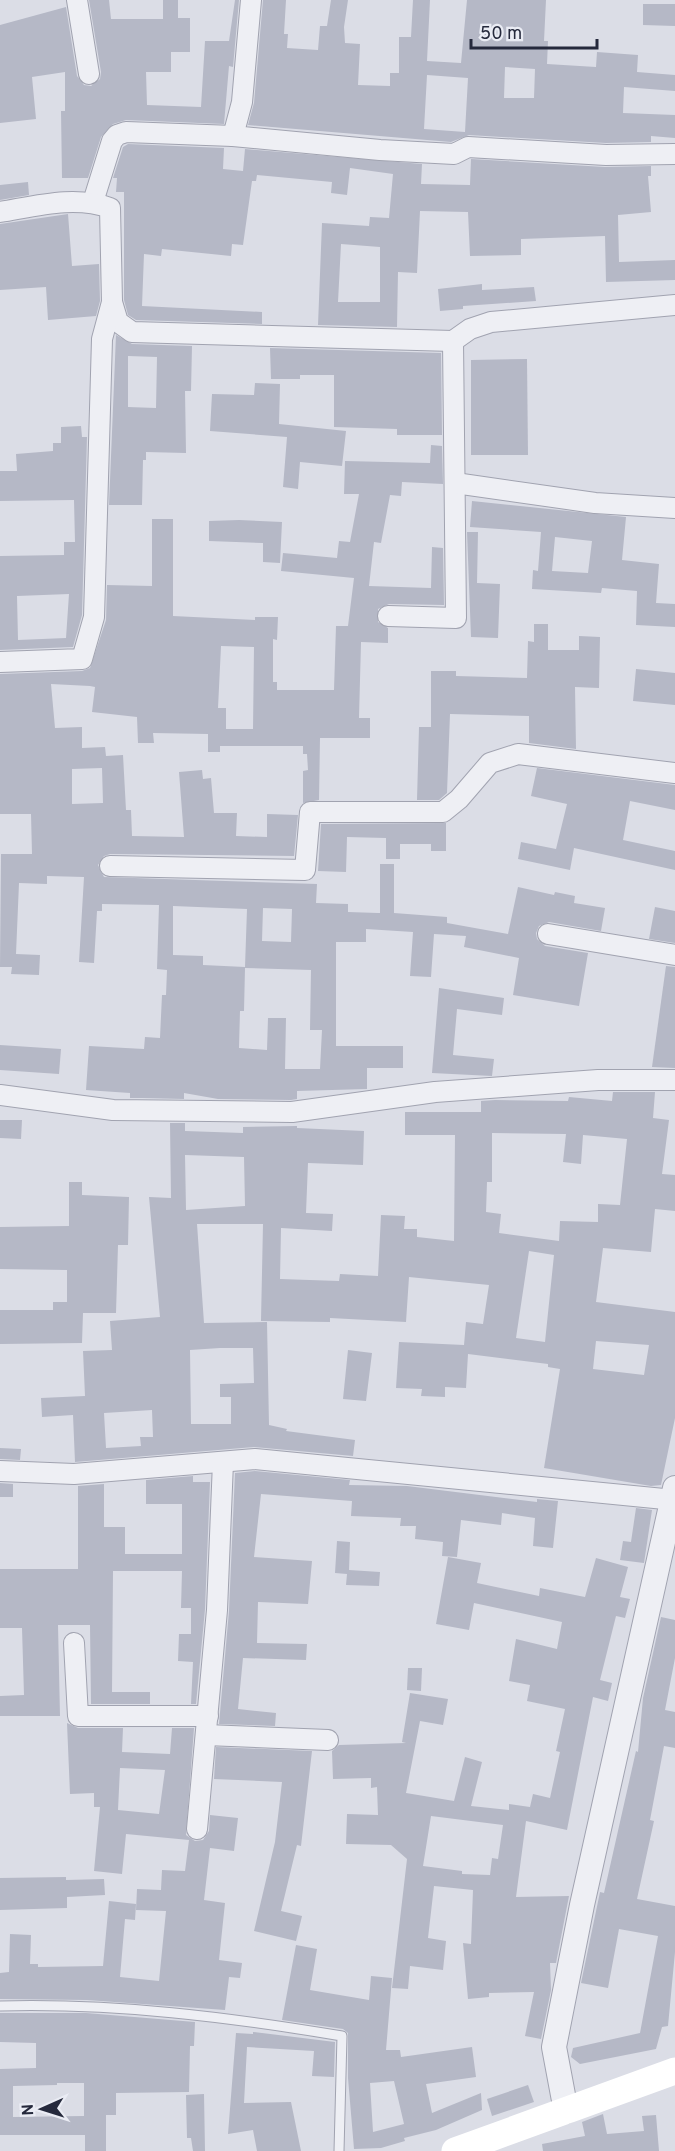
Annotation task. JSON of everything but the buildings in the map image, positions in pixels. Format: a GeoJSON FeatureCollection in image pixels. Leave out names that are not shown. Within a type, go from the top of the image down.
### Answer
{"type":"FeatureCollection","features":[{"type":"Feature","properties":{"kind":"main road"},"geometry":{"type":"LineString","coordinates":[[455,2151],[675,2071]]}},
{"type":"Feature","properties":{"kind":"street"},"geometry":{"type":"LineString","coordinates":[[77,0],[89,74]]}},
{"type":"Feature","properties":{"kind":"street"},"geometry":{"type":"LineString","coordinates":[[233,136],[242,102],[251,0]]}},
{"type":"Feature","properties":{"kind":"street"},"geometry":{"type":"LineString","coordinates":[[93,202],[112,141],[117,135],[126,132],[233,136],[380,150],[454,154],[468,147],[606,155],[675,154]]}},
{"type":"Feature","properties":{"kind":"street"},"geometry":{"type":"LineString","coordinates":[[0,212],[56,203],[93,202],[110,208],[112,302],[118,322],[132,332],[453,341],[470,329],[491,322],[675,304]]}},
{"type":"Feature","properties":{"kind":"street"},"geometry":{"type":"LineString","coordinates":[[0,662],[82,659],[94,617],[102,339],[112,302]]}},
{"type":"Feature","properties":{"kind":"street"},"geometry":{"type":"LineString","coordinates":[[388,616],[456,618],[453,341]]}},
{"type":"Feature","properties":{"kind":"street"},"geometry":{"type":"LineString","coordinates":[[455,483],[595,503],[675,508]]}},
{"type":"Feature","properties":{"kind":"street"},"geometry":{"type":"LineString","coordinates":[[110,866],[305,870],[310,812],[443,812],[459,799],[490,763],[518,754],[675,773]]}},
{"type":"Feature","properties":{"kind":"street"},"geometry":{"type":"LineString","coordinates":[[548,934],[675,955]]}},
{"type":"Feature","properties":{"kind":"street"},"geometry":{"type":"LineString","coordinates":[[0,1095],[113,1110],[292,1112],[435,1092],[598,1080],[675,1080]]}},
{"type":"Feature","properties":{"kind":"street"},"geometry":{"type":"LineString","coordinates":[[0,1472],[74,1474],[255,1459],[674,1496],[582,1905],[554,2047],[566,2111]]}},
{"type":"Feature","properties":{"kind":"street"},"geometry":{"type":"LineString","coordinates":[[197,1829],[217,1610],[223,1462]]}},
{"type":"Feature","properties":{"kind":"street"},"geometry":{"type":"LineString","coordinates":[[74,1644],[78,1716],[207,1725],[328,1740]]}},
{"type":"Feature","properties":{"kind":"lane"},"geometry":{"type":"LineString","coordinates":[[0,2006],[57,2005],[223,2016],[342,2036],[339,2151]]}}]}
